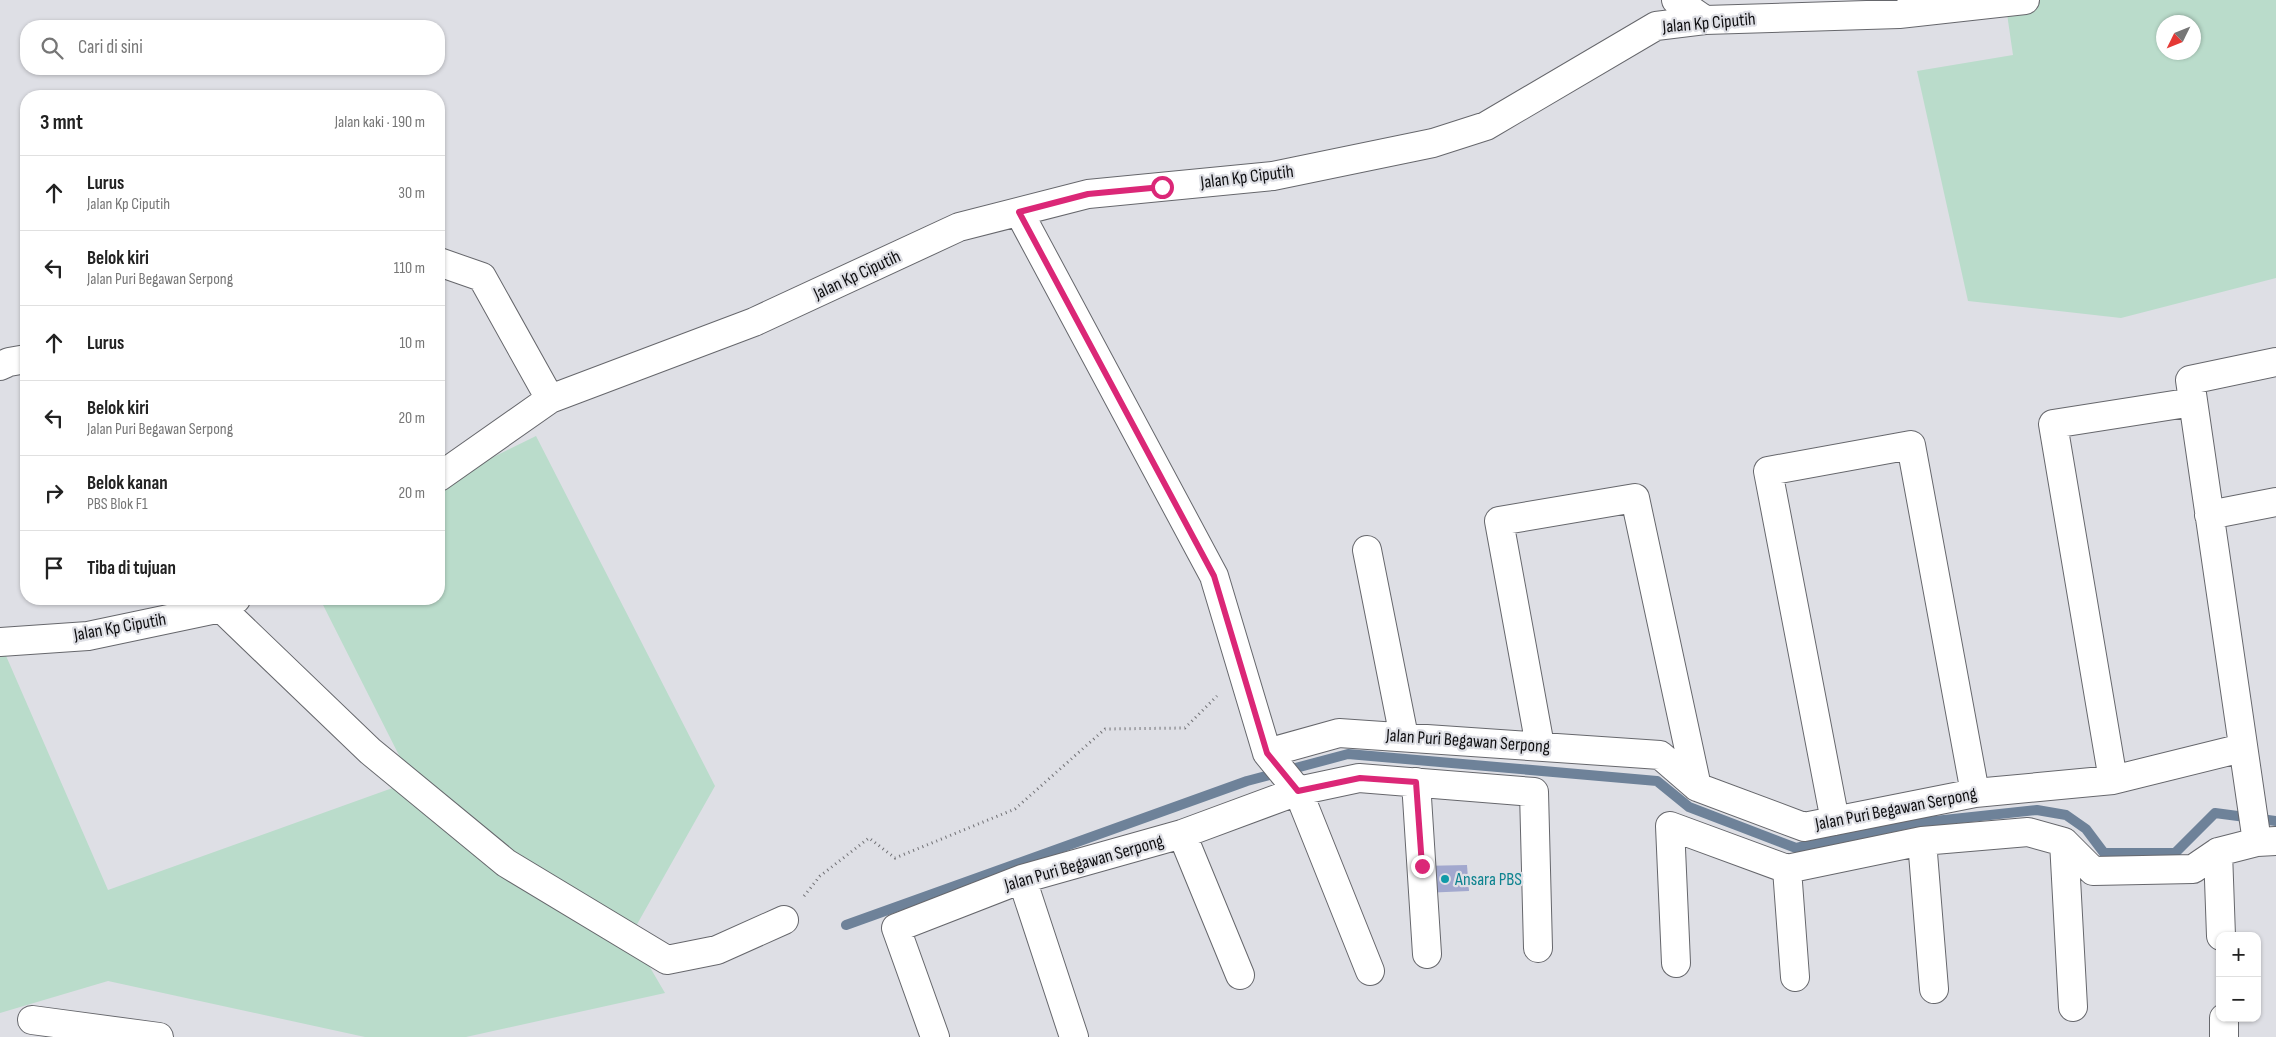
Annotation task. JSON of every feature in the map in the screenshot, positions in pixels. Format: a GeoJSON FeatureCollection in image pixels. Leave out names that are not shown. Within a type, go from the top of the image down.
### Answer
{"type":"FeatureCollection","features":[{"type":"Feature","properties":{"kind":"street"},"geometry":{"type":"LineString","coordinates":[[1676,0],[1705,20]]}},
{"type":"Feature","properties":{"kind":"street","name":"Jalan Kp Ciputih"},"geometry":{"type":"LineString","coordinates":[[445,473],[550,399],[754,322],[959,227],[1088,194],[1274,176],[1434,143],[1486,126],[1656,26],[1705,20],[1899,14],[2025,0]]}},
{"type":"Feature","properties":{"kind":"street"},"geometry":{"type":"LineString","coordinates":[[1019,212],[1214,576],[1267,753],[1298,791],[1370,971]]}},
{"type":"Feature","properties":{"kind":"street"},"geometry":{"type":"LineString","coordinates":[[445,264],[482,277],[550,399]]}},
{"type":"Feature","properties":{"kind":"street"},"geometry":{"type":"LineString","coordinates":[[0,366],[20,360]]}},
{"type":"Feature","properties":{"kind":"street"},"geometry":{"type":"LineString","coordinates":[[2267,842],[2250,802],[2190,380],[2276,362]]}},
{"type":"Feature","properties":{"kind":"street"},"geometry":{"type":"LineString","coordinates":[[2113,780],[2053,424],[2193,402]]}},
{"type":"Feature","properties":{"kind":"street"},"geometry":{"type":"LineString","coordinates":[[1835,821],[1768,471],[1911,445],[1975,793]]}},
{"type":"Feature","properties":{"kind":"street"},"geometry":{"type":"LineString","coordinates":[[1540,746],[1498,521],[1635,498],[1697,787]]}},
{"type":"Feature","properties":{"kind":"street"},"geometry":{"type":"LineString","coordinates":[[2209,515],[2276,502]]}},
{"type":"Feature","properties":{"kind":"street"},"geometry":{"type":"LineString","coordinates":[[1367,550],[1404,737]]}},
{"type":"Feature","properties":{"kind":"street","name":"Jalan Kp Ciputih"},"geometry":{"type":"LineString","coordinates":[[0,642],[88,636],[213,605]]}},
{"type":"Feature","properties":{"kind":"street"},"geometry":{"type":"LineString","coordinates":[[228,605],[370,751],[506,863],[667,960],[717,950],[784,920]]}},
{"type":"Feature","properties":{"kind":"street","name":"Jalan Puri Begawan Serpong"},"geometry":{"type":"LineString","coordinates":[[1267,753],[1338,733],[1660,755],[1697,787],[1804,827],[1975,793],[2113,780],[2242,748]]}},
{"type":"Feature","properties":{"kind":"street","name":"Jalan Puri Begawan Serpong"},"geometry":{"type":"LineString","coordinates":[[935,1037],[896,928],[1022,879],[1182,834],[1298,791],[1360,778],[1534,792],[1538,948]]}},
{"type":"Feature","properties":{"kind":"street"},"geometry":{"type":"LineString","coordinates":[[1416,782],[1427,954]]}},
{"type":"Feature","properties":{"kind":"street"},"geometry":{"type":"LineString","coordinates":[[1676,963],[1670,826],[1787,869],[1795,977]]}},
{"type":"Feature","properties":{"kind":"street","name":"Jalan Puri Begawan Serpong"},"geometry":{"type":"LineString","coordinates":[[1787,869],[1922,841],[2028,832],[2064,842],[2093,871],[2193,869],[2218,852],[2267,842]]}},
{"type":"Feature","properties":{"kind":"street"},"geometry":{"type":"LineString","coordinates":[[1182,834],[1240,975]]}},
{"type":"Feature","properties":{"kind":"street"},"geometry":{"type":"LineString","coordinates":[[1922,841],[1934,989]]}},
{"type":"Feature","properties":{"kind":"street"},"geometry":{"type":"LineString","coordinates":[[2064,842],[2073,1007]]}},
{"type":"Feature","properties":{"kind":"street"},"geometry":{"type":"LineString","coordinates":[[2218,852],[2221,932]]}},
{"type":"Feature","properties":{"kind":"street"},"geometry":{"type":"LineString","coordinates":[[1022,879],[1074,1037]]}},
{"type":"Feature","properties":{"kind":"street"},"geometry":{"type":"LineString","coordinates":[[32,1020],[159,1037]]}},
{"type":"Feature","properties":{"kind":"street"},"geometry":{"type":"LineString","coordinates":[[2224,1022],[2224,1037]]}},
{"type":"Feature","properties":{"kind":"path"},"geometry":{"type":"LineString","coordinates":[[784,920],[820,876],[869,838],[895,858],[1014,809],[1105,729],[1185,728],[1214,701],[1238,658]]}},
{"type":"Feature","properties":{"kind":"green space"},"geometry":{"type":"Polygon","coordinates":[[[2005,0],[2276,0],[2276,278],[2121,318],[1968,301],[1917,71],[2013,55],[2005,0]]]}},
{"type":"Feature","properties":{"kind":"green space"},"geometry":{"type":"Polygon","coordinates":[[[536,436],[715,786],[631,935],[665,993],[466,1037],[365,1037],[108,981],[0,1013],[0,642],[108,890],[412,781],[323,605],[445,605],[445,481],[536,436]]]}},
{"type":"Feature","properties":{"kind":"building","name":"Ansara PBS"},"geometry":{"type":"Polygon","coordinates":[[[1467,865],[1469,891],[1423,893],[1422,866],[1467,865]]]}},
{"type":"Feature","properties":{"kind":"waterway"},"geometry":{"type":"LineString","coordinates":[[846,925],[1247,781],[1348,754],[1657,781],[1689,807],[1796,848],[1907,824],[2037,810],[2066,815],[2086,829],[2104,853],[2175,853],[2215,813],[2276,821]]}},
{"type":"Feature","properties":{"kind":"place","name":"Ansara PBS"},"geometry":{"type":"Point","coordinates":[1445,879]}},
{"type":"Feature","properties":{"kind":"route"},"geometry":{"type":"LineString","coordinates":[[1162,187],[1088,194],[1019,212],[1214,576],[1267,753],[1298,791],[1360,778],[1416,782],[1422,866]]}}]}
